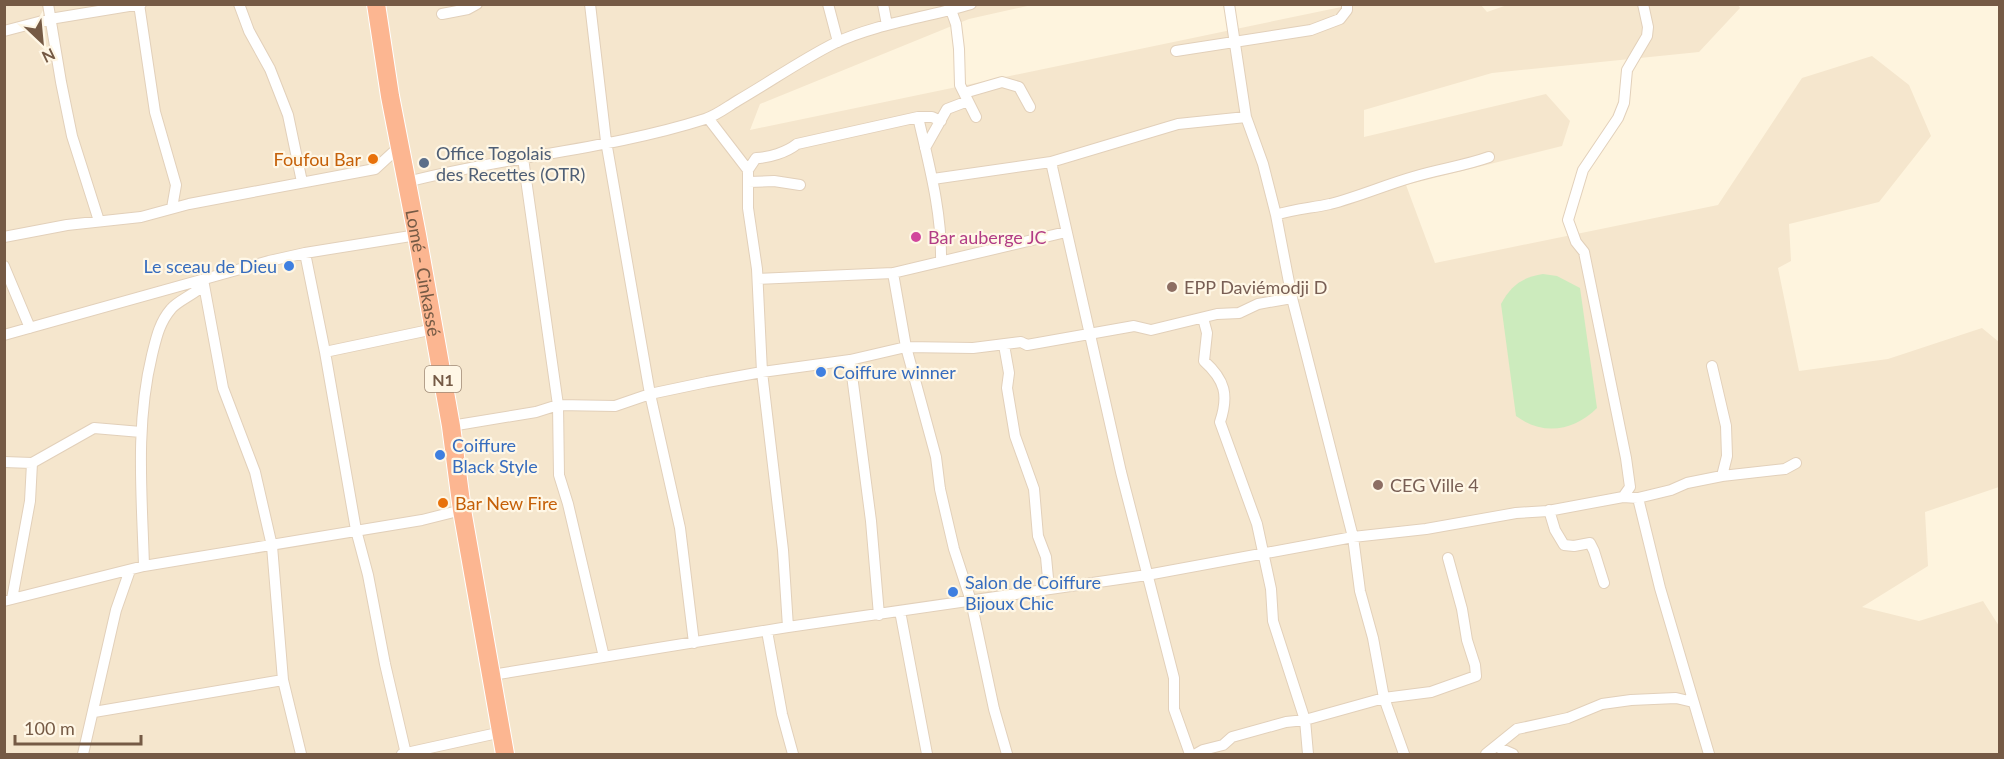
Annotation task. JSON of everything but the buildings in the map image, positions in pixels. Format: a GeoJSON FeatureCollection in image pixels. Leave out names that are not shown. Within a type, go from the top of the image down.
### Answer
{"type":"FeatureCollection","features":[{"type":"Feature","properties":{"kind":"highway","name":"Lomé - Cinkassé"},"geometry":{"type":"LineString","coordinates":[[376,4],[451,426],[462,510],[506,754]]}},
{"type":"Feature","properties":{"kind":"street"},"geometry":{"type":"LineString","coordinates":[[48,4],[72,136],[99,221]]}},
{"type":"Feature","properties":{"kind":"street"},"geometry":{"type":"LineString","coordinates":[[239,4],[249,31],[270,69],[288,115],[302,182]]}},
{"type":"Feature","properties":{"kind":"street"},"geometry":{"type":"LineString","coordinates":[[442,14],[468,9],[477,4]]}},
{"type":"Feature","properties":{"kind":"street"},"geometry":{"type":"LineString","coordinates":[[590,4],[606,143],[650,394],[680,528],[694,643]]}},
{"type":"Feature","properties":{"kind":"street"},"geometry":{"type":"LineString","coordinates":[[828,4],[838,42]]}},
{"type":"Feature","properties":{"kind":"street"},"geometry":{"type":"LineString","coordinates":[[883,4],[887,25]]}},
{"type":"Feature","properties":{"kind":"street"},"geometry":{"type":"LineString","coordinates":[[407,182],[479,165],[606,143],[708,118],[777,78],[797,62],[838,42],[887,25],[970,4]]}},
{"type":"Feature","properties":{"kind":"street"},"geometry":{"type":"LineString","coordinates":[[1229,4],[1246,117],[1263,164],[1276,215],[1292,298],[1353,537],[1360,591],[1384,698],[1404,754]]}},
{"type":"Feature","properties":{"kind":"street"},"geometry":{"type":"LineString","coordinates":[[1176,51],[1234,40],[1311,30],[1340,19],[1347,10],[1347,4]]}},
{"type":"Feature","properties":{"kind":"street"},"geometry":{"type":"LineString","coordinates":[[1623,497],[1630,487],[1626,458],[1584,252],[1576,242],[1568,220],[1583,170],[1618,118],[1624,103],[1627,70],[1647,36],[1648,27],[1643,4]]}},
{"type":"Feature","properties":{"kind":"street"},"geometry":{"type":"LineString","coordinates":[[4,31],[50,19],[140,5],[155,112],[176,185],[172,208]]}},
{"type":"Feature","properties":{"kind":"street"},"geometry":{"type":"LineString","coordinates":[[951,10],[956,24],[959,49],[960,86],[976,117]]}},
{"type":"Feature","properties":{"kind":"street"},"geometry":{"type":"LineString","coordinates":[[925,148],[947,109],[966,97],[1002,82],[1019,87],[1030,107]]}},
{"type":"Feature","properties":{"kind":"street"},"geometry":{"type":"LineString","coordinates":[[788,627],[783,550],[762,372],[758,279],[748,208],[748,176],[756,158],[790,150],[797,144],[918,117],[932,117],[941,121]]}},
{"type":"Feature","properties":{"kind":"street"},"geometry":{"type":"LineString","coordinates":[[918,117],[933,179],[942,232],[941,261]]}},
{"type":"Feature","properties":{"kind":"street"},"geometry":{"type":"LineString","coordinates":[[933,179],[1051,162],[1178,124],[1246,117]]}},
{"type":"Feature","properties":{"kind":"street"},"geometry":{"type":"LineString","coordinates":[[708,118],[748,176],[800,185]]}},
{"type":"Feature","properties":{"kind":"street"},"geometry":{"type":"LineString","coordinates":[[4,237],[67,225],[141,217],[172,208],[375,169],[400,146]]}},
{"type":"Feature","properties":{"kind":"street"},"geometry":{"type":"LineString","coordinates":[[1276,215],[1290,210],[1331,203],[1439,169],[1467,166],[1489,157]]}},
{"type":"Feature","properties":{"kind":"street"},"geometry":{"type":"LineString","coordinates":[[523,158],[558,405],[559,475],[604,657]]}},
{"type":"Feature","properties":{"kind":"street"},"geometry":{"type":"LineString","coordinates":[[1051,162],[1089,334],[1174,678],[1174,709],[1190,754]]}},
{"type":"Feature","properties":{"kind":"street"},"geometry":{"type":"LineString","coordinates":[[758,279],[893,273],[1066,232]]}},
{"type":"Feature","properties":{"kind":"street"},"geometry":{"type":"LineString","coordinates":[[4,335],[204,283],[305,253],[417,235]]}},
{"type":"Feature","properties":{"kind":"street"},"geometry":{"type":"LineString","coordinates":[[305,253],[356,530],[368,575],[405,754],[502,732]]}},
{"type":"Feature","properties":{"kind":"street"},"geometry":{"type":"LineString","coordinates":[[4,266],[30,328]]}},
{"type":"Feature","properties":{"kind":"street"},"geometry":{"type":"LineString","coordinates":[[893,273],[906,347],[936,457],[940,489],[954,549],[971,600],[994,709],[1007,754]]}},
{"type":"Feature","properties":{"kind":"street"},"geometry":{"type":"LineString","coordinates":[[144,566],[141,432],[144,387],[158,329],[172,308],[193,295],[204,283]]}},
{"type":"Feature","properties":{"kind":"street"},"geometry":{"type":"LineString","coordinates":[[204,283],[223,388],[255,472],[272,546],[283,680],[302,754]]}},
{"type":"Feature","properties":{"kind":"street"},"geometry":{"type":"LineString","coordinates":[[451,426],[536,412],[558,405],[615,406],[650,394],[762,372],[850,360],[906,347],[973,348],[1021,342],[1027,345],[1134,326],[1151,330],[1217,314],[1239,313],[1258,304],[1292,298]]}},
{"type":"Feature","properties":{"kind":"street"},"geometry":{"type":"LineString","coordinates":[[1203,318],[1207,333],[1204,361],[1216,372],[1226,394],[1220,422],[1257,524],[1271,589],[1273,621],[1305,720],[1308,754]]}},
{"type":"Feature","properties":{"kind":"street"},"geometry":{"type":"LineString","coordinates":[[325,352],[434,328]]}},
{"type":"Feature","properties":{"kind":"street"},"geometry":{"type":"LineString","coordinates":[[1004,345],[1009,373],[1007,388],[1015,436],[1034,489],[1038,536],[1046,556],[1049,589]]}},
{"type":"Feature","properties":{"kind":"street"},"geometry":{"type":"LineString","coordinates":[[850,360],[871,521],[879,615]]}},
{"type":"Feature","properties":{"kind":"street"},"geometry":{"type":"LineString","coordinates":[[1712,366],[1725,426],[1727,456],[1722,476]]}},
{"type":"Feature","properties":{"kind":"street"},"geometry":{"type":"LineString","coordinates":[[4,462],[32,463],[94,428],[141,432]]}},
{"type":"Feature","properties":{"kind":"street"},"geometry":{"type":"LineString","coordinates":[[32,463],[30,501],[8,599],[144,566],[272,546],[462,510]]}},
{"type":"Feature","properties":{"kind":"street"},"geometry":{"type":"LineString","coordinates":[[492,675],[788,627],[1147,575],[1353,537],[1426,529],[1623,497],[1638,498],[1671,490],[1688,483],[1722,476],[1785,469],[1796,463]]}},
{"type":"Feature","properties":{"kind":"street"},"geometry":{"type":"LineString","coordinates":[[1638,498],[1660,588],[1709,754]]}},
{"type":"Feature","properties":{"kind":"street"},"geometry":{"type":"LineString","coordinates":[[1549,510],[1555,530],[1564,545],[1590,543],[1604,583]]}},
{"type":"Feature","properties":{"kind":"street"},"geometry":{"type":"LineString","coordinates":[[1196,754],[1223,745],[1232,737],[1384,698],[1431,692],[1476,676],[1462,609],[1448,558]]}},
{"type":"Feature","properties":{"kind":"street"},"geometry":{"type":"LineString","coordinates":[[83,754],[116,610],[129,570]]}},
{"type":"Feature","properties":{"kind":"street"},"geometry":{"type":"LineString","coordinates":[[900,611],[927,754]]}},
{"type":"Feature","properties":{"kind":"street"},"geometry":{"type":"LineString","coordinates":[[767,631],[782,714],[793,754]]}},
{"type":"Feature","properties":{"kind":"street"},"geometry":{"type":"LineString","coordinates":[[94,712],[283,680]]}},
{"type":"Feature","properties":{"kind":"street"},"geometry":{"type":"LineString","coordinates":[[1486,754],[1517,729],[1568,718],[1602,704],[1676,698],[1693,702]]}},
{"type":"Feature","properties":{"kind":"street"},"geometry":{"type":"LineString","coordinates":[[1497,747],[1513,754]]}},
{"type":"Feature","properties":{"kind":"shaded area"},"geometry":{"type":"Polygon","coordinates":[[[1510,4],[1738,5],[1740,8],[1699,52],[1492,73],[1364,110],[1364,137],[1546,94],[1570,121],[1562,146],[1406,185],[1435,263],[1718,205],[1802,78],[1872,56],[1909,85],[1931,136],[1879,202],[1789,224],[1791,261],[1778,268],[1799,371],[1888,359],[1982,328],[1999,342],[1999,487],[1925,512],[1928,566],[1862,607],[1919,621],[1983,601],[1999,626],[1999,754],[5,754],[4,5],[1032,5],[969,19],[760,104],[750,130],[1351,5],[1481,5],[1487,12],[1510,4]]]}},
{"type":"Feature","properties":{"kind":"green space"},"geometry":{"type":"Polygon","coordinates":[[[1543,274],[1557,276],[1580,288],[1597,408],[1578,422],[1558,428],[1537,426],[1516,416],[1501,304],[1518,283],[1529,277],[1543,274]]]}},
{"type":"Feature","properties":{"kind":"place","name":"Foufou Bar"},"geometry":{"type":"Point","coordinates":[373,159]}},
{"type":"Feature","properties":{"kind":"place","name":"Office Togolais des Recettes (OTR)"},"geometry":{"type":"Point","coordinates":[424,163]}},
{"type":"Feature","properties":{"kind":"place","name":"Bar auberge JC"},"geometry":{"type":"Point","coordinates":[916,237]}},
{"type":"Feature","properties":{"kind":"place","name":"Le sceau de Dieu"},"geometry":{"type":"Point","coordinates":[289,266]}},
{"type":"Feature","properties":{"kind":"place","name":"EPP Daviémodji D"},"geometry":{"type":"Point","coordinates":[1172,287]}},
{"type":"Feature","properties":{"kind":"place","name":"Coiffure winner"},"geometry":{"type":"Point","coordinates":[821,372]}},
{"type":"Feature","properties":{"kind":"place","name":"Coiffure Black Style"},"geometry":{"type":"Point","coordinates":[440,455]}},
{"type":"Feature","properties":{"kind":"place","name":"CEG Ville 4"},"geometry":{"type":"Point","coordinates":[1378,485]}},
{"type":"Feature","properties":{"kind":"place","name":"Bar New Fire"},"geometry":{"type":"Point","coordinates":[443,503]}},
{"type":"Feature","properties":{"kind":"place","name":"Salon de Coiffure Bijoux Chic"},"geometry":{"type":"Point","coordinates":[953,592]}}]}
